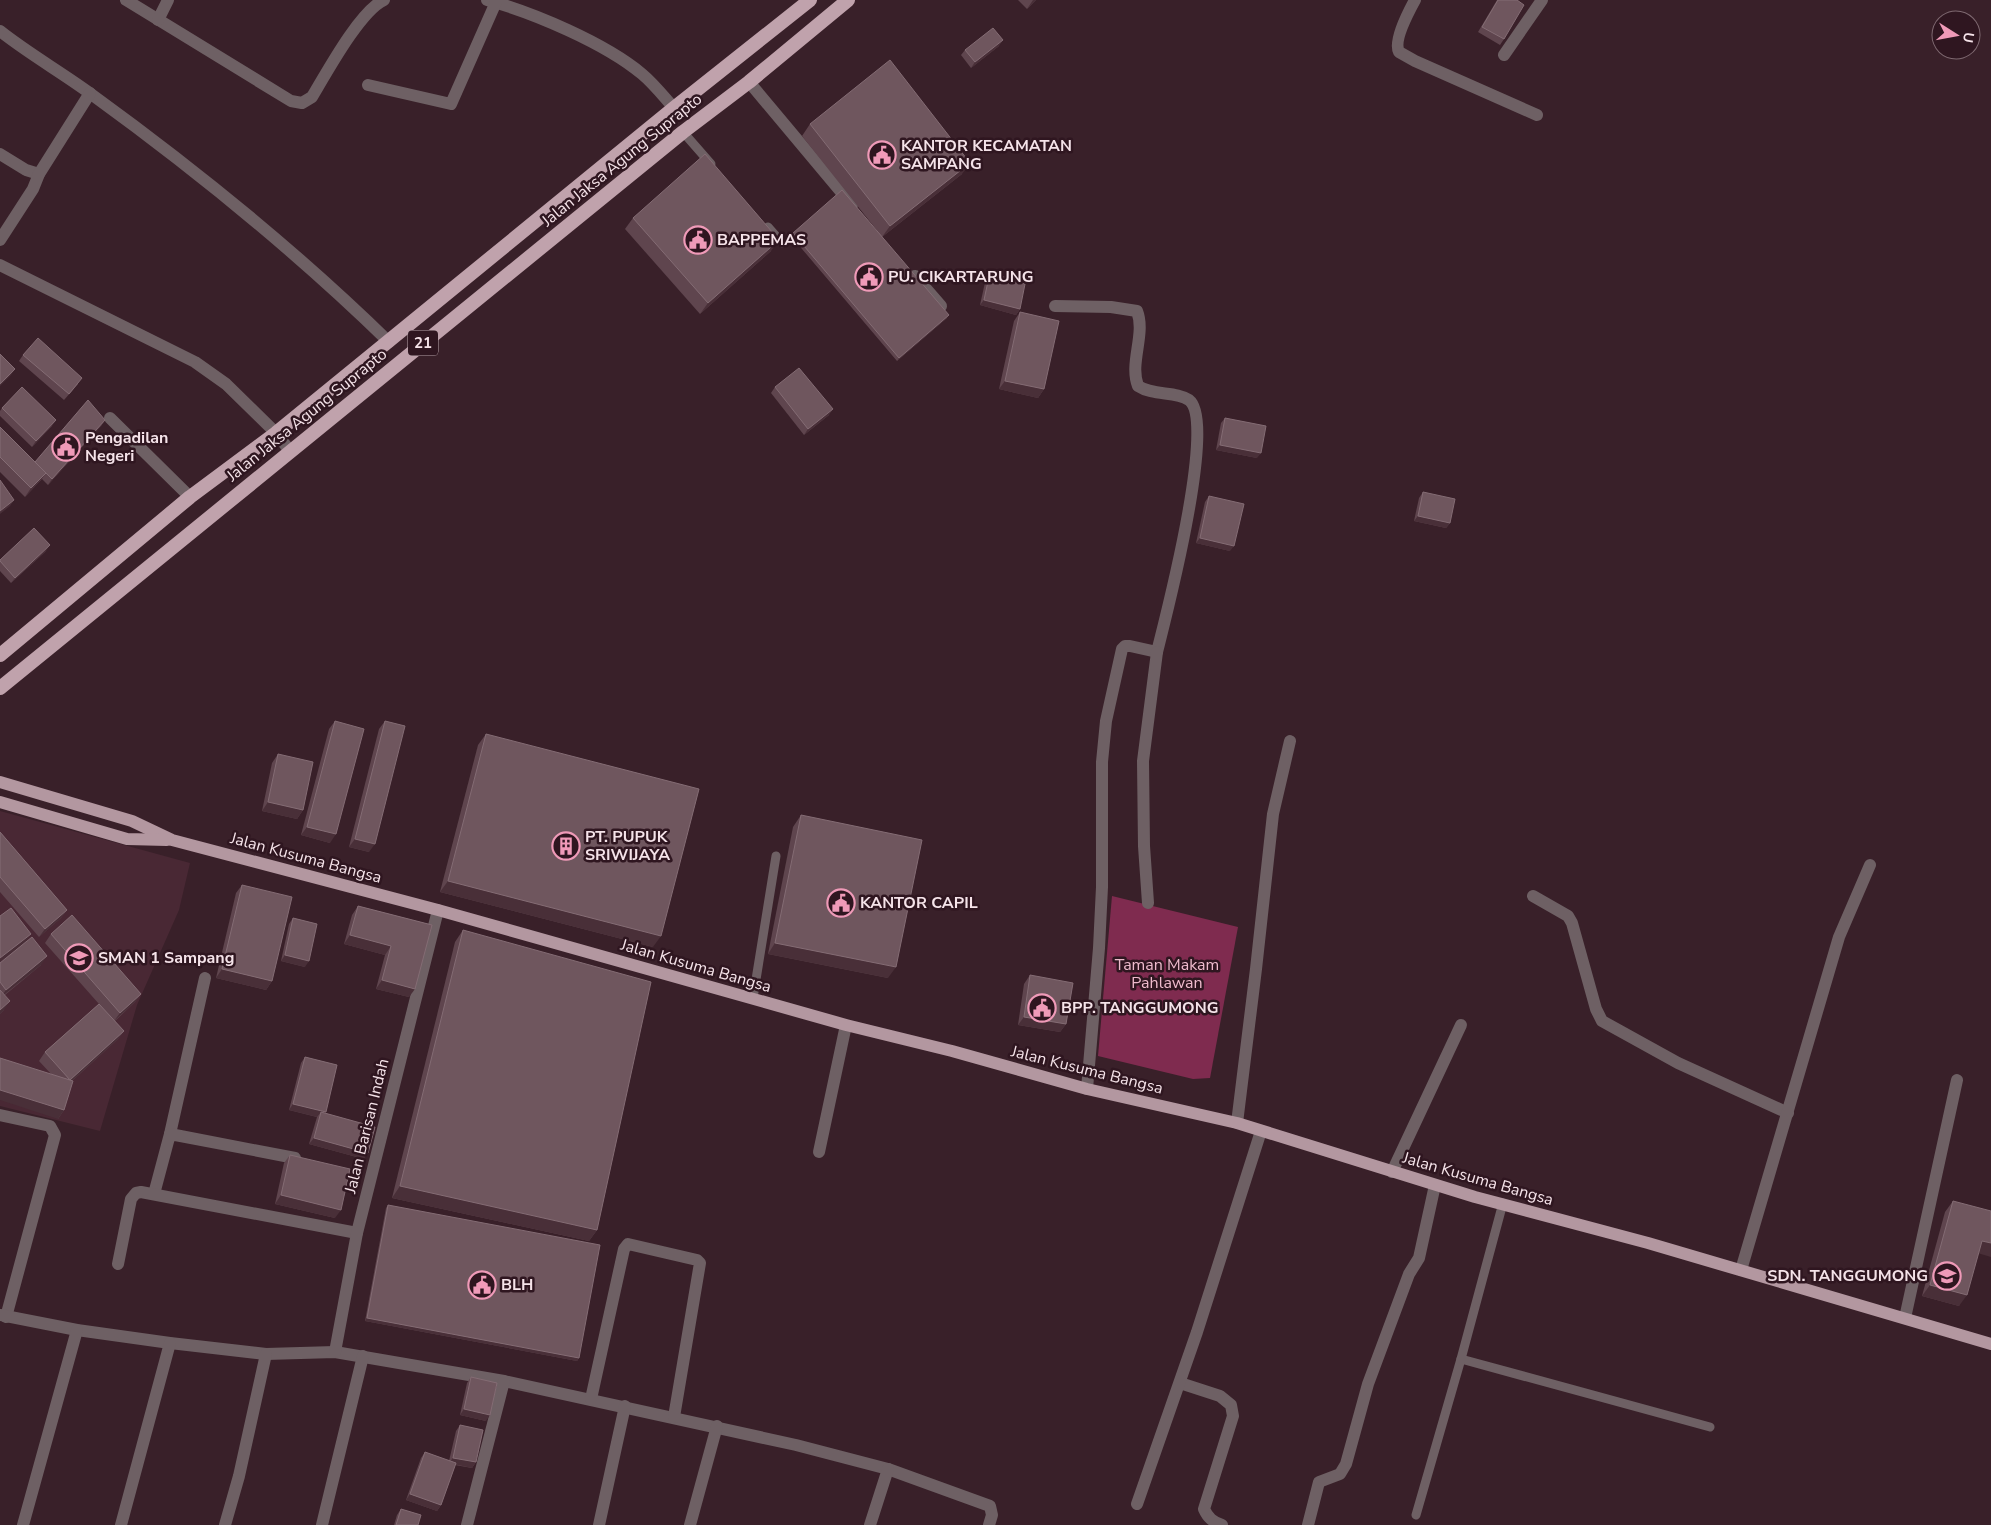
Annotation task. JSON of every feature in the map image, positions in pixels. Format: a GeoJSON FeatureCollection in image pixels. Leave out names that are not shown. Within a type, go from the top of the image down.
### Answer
{"type":"FeatureCollection","features":[{"type":"Feature","properties":{"kind":"highway","name":"Jalan Jaksa Agung Suprapto"},"geometry":{"type":"LineString","coordinates":[[0,655],[190,497],[276,433],[674,108],[810,0]]}},
{"type":"Feature","properties":{"kind":"highway","name":"Jalan Jaksa Agung Suprapto"},"geometry":{"type":"LineString","coordinates":[[0,688],[848,0]]}},
{"type":"Feature","properties":{"kind":"main road","name":"Jalan Kusuma Bangsa"},"geometry":{"type":"LineString","coordinates":[[0,782],[132,821],[172,840],[438,910],[846,1025],[952,1051],[1087,1089],[1237,1123],[1474,1197],[1504,1203],[1741,1270],[1991,1344]]}},
{"type":"Feature","properties":{"kind":"main road","name":"Jalan Kusuma Bangsa"},"geometry":{"type":"LineString","coordinates":[[0,802],[127,839],[172,840]]}},
{"type":"Feature","properties":{"kind":"street"},"geometry":{"type":"LineString","coordinates":[[126,0],[291,101],[302,103],[312,97],[357,26],[372,8],[384,0]]}},
{"type":"Feature","properties":{"kind":"street"},"geometry":{"type":"LineString","coordinates":[[158,20],[168,0]]}},
{"type":"Feature","properties":{"kind":"street"},"geometry":{"type":"LineString","coordinates":[[1415,0],[1398,38],[1396,45],[1399,52],[1415,61],[1537,115]]}},
{"type":"Feature","properties":{"kind":"street"},"geometry":{"type":"LineString","coordinates":[[1504,56],[1542,0]]}},
{"type":"Feature","properties":{"kind":"street"},"geometry":{"type":"LineString","coordinates":[[368,85],[452,104],[491,1],[527,6],[630,64],[674,108]]}},
{"type":"Feature","properties":{"kind":"street"},"geometry":{"type":"LineString","coordinates":[[0,31],[90,93],[179,161],[354,308],[389,342]]}},
{"type":"Feature","properties":{"kind":"street"},"geometry":{"type":"LineString","coordinates":[[749,82],[862,215]]}},
{"type":"Feature","properties":{"kind":"street"},"geometry":{"type":"LineString","coordinates":[[0,240],[33,189],[39,174],[90,93]]}},
{"type":"Feature","properties":{"kind":"street"},"geometry":{"type":"LineString","coordinates":[[0,154],[26,170],[39,174]]}},
{"type":"Feature","properties":{"kind":"street"},"geometry":{"type":"LineString","coordinates":[[0,265],[195,362],[226,384],[276,433],[290,451]]}},
{"type":"Feature","properties":{"kind":"street"},"geometry":{"type":"LineString","coordinates":[[905,265],[941,306]]}},
{"type":"Feature","properties":{"kind":"street"},"geometry":{"type":"LineString","coordinates":[[1055,306],[1110,307],[1134,310],[1138,313],[1136,377],[1138,386],[1150,391],[1189,400],[1195,408],[1198,418],[1198,446],[1190,503],[1157,652],[1143,761],[1144,846],[1148,903]]}},
{"type":"Feature","properties":{"kind":"street"},"geometry":{"type":"LineString","coordinates":[[110,418],[190,497]]}},
{"type":"Feature","properties":{"kind":"street"},"geometry":{"type":"LineString","coordinates":[[1087,1089],[1099,948],[1102,887],[1102,762],[1106,721],[1122,649],[1125,646],[1130,646],[1157,652]]}},
{"type":"Feature","properties":{"kind":"street"},"geometry":{"type":"LineString","coordinates":[[1237,1123],[1273,814],[1290,740]]}},
{"type":"Feature","properties":{"kind":"street"},"geometry":{"type":"LineString","coordinates":[[1741,1270],[1839,937],[1870,865]]}},
{"type":"Feature","properties":{"kind":"street"},"geometry":{"type":"LineString","coordinates":[[1533,896],[1568,916],[1572,923],[1596,1009],[1602,1022],[1678,1063],[1788,1113]]}},
{"type":"Feature","properties":{"kind":"street","name":"Jalan Barisan Indah"},"geometry":{"type":"LineString","coordinates":[[335,1352],[357,1232],[438,910]]}},
{"type":"Feature","properties":{"kind":"street"},"geometry":{"type":"LineString","coordinates":[[154,1194],[170,1134],[206,978]]}},
{"type":"Feature","properties":{"kind":"street"},"geometry":{"type":"LineString","coordinates":[[819,1152],[846,1025]]}},
{"type":"Feature","properties":{"kind":"street"},"geometry":{"type":"LineString","coordinates":[[1392,1172],[1461,1026]]}},
{"type":"Feature","properties":{"kind":"street"},"geometry":{"type":"LineString","coordinates":[[1904,1318],[1958,1080]]}},
{"type":"Feature","properties":{"kind":"street"},"geometry":{"type":"LineString","coordinates":[[0,1115],[50,1126],[54,1135],[3,1316],[77,1330],[170,1344],[266,1354],[335,1352],[504,1381],[625,1406],[796,1444],[888,1470],[990,1506],[992,1515],[989,1525]]}},
{"type":"Feature","properties":{"kind":"street"},"geometry":{"type":"LineString","coordinates":[[1137,1504],[1180,1383],[1261,1131]]}},
{"type":"Feature","properties":{"kind":"street"},"geometry":{"type":"LineString","coordinates":[[170,1134],[295,1158]]}},
{"type":"Feature","properties":{"kind":"street"},"geometry":{"type":"LineString","coordinates":[[1308,1525],[1320,1482],[1340,1474],[1346,1464],[1368,1384],[1409,1274],[1419,1258],[1435,1185]]}},
{"type":"Feature","properties":{"kind":"street"},"geometry":{"type":"LineString","coordinates":[[118,1264],[131,1198],[136,1193],[154,1194],[357,1232]]}},
{"type":"Feature","properties":{"kind":"street"},"geometry":{"type":"LineString","coordinates":[[591,1399],[624,1249],[628,1244],[697,1260],[700,1263],[674,1417]]}},
{"type":"Feature","properties":{"kind":"street"},"geometry":{"type":"LineString","coordinates":[[23,1525],[77,1330]]}},
{"type":"Feature","properties":{"kind":"street"},"geometry":{"type":"LineString","coordinates":[[121,1525],[170,1344]]}},
{"type":"Feature","properties":{"kind":"street"},"geometry":{"type":"LineString","coordinates":[[225,1525],[239,1476],[266,1354]]}},
{"type":"Feature","properties":{"kind":"street"},"geometry":{"type":"LineString","coordinates":[[322,1525],[362,1356]]}},
{"type":"Feature","properties":{"kind":"street"},"geometry":{"type":"LineString","coordinates":[[467,1525],[504,1381]]}},
{"type":"Feature","properties":{"kind":"street"},"geometry":{"type":"LineString","coordinates":[[1180,1383],[1220,1396],[1231,1405],[1233,1416],[1204,1509],[1207,1516],[1214,1522],[1222,1525]]}},
{"type":"Feature","properties":{"kind":"street"},"geometry":{"type":"LineString","coordinates":[[599,1525],[625,1406]]}},
{"type":"Feature","properties":{"kind":"street"},"geometry":{"type":"LineString","coordinates":[[690,1525],[717,1426]]}},
{"type":"Feature","properties":{"kind":"street"},"geometry":{"type":"LineString","coordinates":[[870,1525],[888,1470]]}},
{"type":"Feature","properties":{"kind":"lane"},"geometry":{"type":"LineString","coordinates":[[683,132],[716,169]]}},
{"type":"Feature","properties":{"kind":"lane"},"geometry":{"type":"LineString","coordinates":[[762,221],[782,243]]}},
{"type":"Feature","properties":{"kind":"lane"},"geometry":{"type":"LineString","coordinates":[[753,998],[776,856]]}},
{"type":"Feature","properties":{"kind":"lane"},"geometry":{"type":"LineString","coordinates":[[1416,1515],[1504,1203]]}},
{"type":"Feature","properties":{"kind":"lane"},"geometry":{"type":"LineString","coordinates":[[1461,1359],[1710,1427]]}},
{"type":"Feature","properties":{"kind":"shaded area","name":"SMAN 1 Sampang"},"geometry":{"type":"Polygon","coordinates":[[[0,811],[190,863],[179,910],[137,1005],[100,1131],[0,1106],[0,811]]]}},
{"type":"Feature","properties":{"kind":"green space","name":"Taman Makam Pahlawan"},"geometry":{"type":"Polygon","coordinates":[[[1112,896],[1238,927],[1210,1078],[1193,1079],[1098,1056],[1112,896]]]}},
{"type":"Feature","properties":{"kind":"building"},"geometry":{"type":"Polygon","coordinates":[[[1498,0],[1517,0],[1524,5],[1504,39],[1482,27],[1498,0]]]}},
{"type":"Feature","properties":{"kind":"building"},"geometry":{"type":"Polygon","coordinates":[[[993,28],[1003,40],[975,62],[965,50],[993,28]]]}},
{"type":"Feature","properties":{"kind":"building","name":"KANTOR KECAMATAN SAMPANG"},"geometry":{"type":"Polygon","coordinates":[[[890,60],[970,163],[890,226],[810,124],[890,60]]]}},
{"type":"Feature","properties":{"kind":"building","name":"BAPPEMAS"},"geometry":{"type":"Polygon","coordinates":[[[705,154],[779,240],[708,303],[633,218],[705,154]]]}},
{"type":"Feature","properties":{"kind":"building","name":"PU. CIKARTARUNG"},"geometry":{"type":"Polygon","coordinates":[[[842,190],[949,315],[899,358],[793,233],[842,190]]]}},
{"type":"Feature","properties":{"kind":"building"},"geometry":{"type":"Polygon","coordinates":[[[990,272],[1025,284],[1020,309],[984,300],[990,272]]]}},
{"type":"Feature","properties":{"kind":"building"},"geometry":{"type":"Polygon","coordinates":[[[1020,312],[1059,321],[1044,389],[1005,381],[1020,312]]]}},
{"type":"Feature","properties":{"kind":"building"},"geometry":{"type":"Polygon","coordinates":[[[38,338],[82,378],[69,394],[23,355],[38,338]]]}},
{"type":"Feature","properties":{"kind":"building"},"geometry":{"type":"Polygon","coordinates":[[[0,354],[15,369],[0,384],[0,354]]]}},
{"type":"Feature","properties":{"kind":"building"},"geometry":{"type":"Polygon","coordinates":[[[799,368],[833,409],[808,429],[775,387],[799,368]]]}},
{"type":"Feature","properties":{"kind":"building"},"geometry":{"type":"Polygon","coordinates":[[[22,387],[56,420],[36,441],[2,408],[22,387]]]}},
{"type":"Feature","properties":{"kind":"building","name":"Pengadilan Negeri"},"geometry":{"type":"Polygon","coordinates":[[[88,400],[105,420],[52,479],[35,462],[88,400]]]}},
{"type":"Feature","properties":{"kind":"building"},"geometry":{"type":"Polygon","coordinates":[[[1225,418],[1266,426],[1261,453],[1220,445],[1225,418]]]}},
{"type":"Feature","properties":{"kind":"building"},"geometry":{"type":"Polygon","coordinates":[[[0,427],[46,473],[31,488],[0,457],[0,427]]]}},
{"type":"Feature","properties":{"kind":"building"},"geometry":{"type":"Polygon","coordinates":[[[0,480],[14,500],[0,511],[0,480]]]}},
{"type":"Feature","properties":{"kind":"building"},"geometry":{"type":"Polygon","coordinates":[[[1423,492],[1455,499],[1450,523],[1418,516],[1423,492]]]}},
{"type":"Feature","properties":{"kind":"building"},"geometry":{"type":"Polygon","coordinates":[[[1209,496],[1244,504],[1234,546],[1200,538],[1209,496]]]}},
{"type":"Feature","properties":{"kind":"building"},"geometry":{"type":"Polygon","coordinates":[[[34,528],[50,545],[15,578],[0,560],[34,528]]]}},
{"type":"Feature","properties":{"kind":"building"},"geometry":{"type":"Polygon","coordinates":[[[335,721],[364,729],[336,834],[307,827],[335,721]]]}},
{"type":"Feature","properties":{"kind":"building"},"geometry":{"type":"Polygon","coordinates":[[[385,721],[405,726],[375,844],[355,839],[385,721]]]}},
{"type":"Feature","properties":{"kind":"building","name":"PT. PUPUK SRIWIJAYA"},"geometry":{"type":"Polygon","coordinates":[[[486,734],[699,789],[661,936],[448,881],[486,734]]]}},
{"type":"Feature","properties":{"kind":"building"},"geometry":{"type":"Polygon","coordinates":[[[278,754],[313,762],[303,810],[268,802],[278,754]]]}},
{"type":"Feature","properties":{"kind":"building","name":"KANTOR CAPIL"},"geometry":{"type":"Polygon","coordinates":[[[801,815],[922,840],[896,967],[775,943],[801,815]]]}},
{"type":"Feature","properties":{"kind":"building"},"geometry":{"type":"Polygon","coordinates":[[[0,832],[67,910],[45,929],[0,877],[0,832]]]}},
{"type":"Feature","properties":{"kind":"building"},"geometry":{"type":"Polygon","coordinates":[[[242,885],[292,897],[272,981],[222,969],[242,885]]]}},
{"type":"Feature","properties":{"kind":"building"},"geometry":{"type":"Polygon","coordinates":[[[358,906],[432,925],[415,989],[382,980],[391,946],[350,935],[358,906]]]}},
{"type":"Feature","properties":{"kind":"building"},"geometry":{"type":"Polygon","coordinates":[[[11,908],[31,934],[0,958],[0,916],[11,908]]]}},
{"type":"Feature","properties":{"kind":"building"},"geometry":{"type":"Polygon","coordinates":[[[72,915],[141,994],[120,1013],[51,934],[72,915]]]}},
{"type":"Feature","properties":{"kind":"building"},"geometry":{"type":"Polygon","coordinates":[[[293,918],[317,924],[309,961],[285,955],[293,918]]]}},
{"type":"Feature","properties":{"kind":"building"},"geometry":{"type":"Polygon","coordinates":[[[463,930],[651,982],[597,1230],[400,1186],[463,930]]]}},
{"type":"Feature","properties":{"kind":"building"},"geometry":{"type":"Polygon","coordinates":[[[32,937],[47,956],[6,990],[0,982],[0,963],[32,937]]]}},
{"type":"Feature","properties":{"kind":"building","name":"BPP. TANGGUMONG"},"geometry":{"type":"Polygon","coordinates":[[[1030,975],[1073,983],[1066,1024],[1024,1017],[1030,975]]]}},
{"type":"Feature","properties":{"kind":"building"},"geometry":{"type":"Polygon","coordinates":[[[0,990],[10,1001],[0,1010],[0,990]]]}},
{"type":"Feature","properties":{"kind":"building"},"geometry":{"type":"Polygon","coordinates":[[[99,1004],[124,1031],[70,1080],[45,1052],[99,1004]]]}},
{"type":"Feature","properties":{"kind":"building"},"geometry":{"type":"Polygon","coordinates":[[[305,1057],[337,1065],[326,1112],[293,1104],[305,1057]]]}},
{"type":"Feature","properties":{"kind":"building"},"geometry":{"type":"Polygon","coordinates":[[[0,1058],[73,1081],[64,1110],[0,1090],[0,1058]]]}},
{"type":"Feature","properties":{"kind":"building"},"geometry":{"type":"Polygon","coordinates":[[[321,1112],[375,1127],[368,1153],[314,1138],[321,1112]]]}},
{"type":"Feature","properties":{"kind":"building"},"geometry":{"type":"Polygon","coordinates":[[[290,1155],[350,1169],[341,1210],[281,1195],[290,1155]]]}},
{"type":"Feature","properties":{"kind":"building","name":"SDN. TANGGUMONG"},"geometry":{"type":"Polygon","coordinates":[[[1953,1201],[1991,1211],[1991,1243],[1982,1241],[1967,1295],[1930,1285],[1953,1201]]]}},
{"type":"Feature","properties":{"kind":"building","name":"BLH"},"geometry":{"type":"Polygon","coordinates":[[[388,1205],[600,1245],[579,1358],[367,1318],[388,1205]]]}},
{"type":"Feature","properties":{"kind":"building"},"geometry":{"type":"Polygon","coordinates":[[[471,1377],[497,1383],[490,1415],[464,1409],[471,1377]]]}},
{"type":"Feature","properties":{"kind":"building"},"geometry":{"type":"Polygon","coordinates":[[[460,1425],[483,1430],[476,1462],[453,1458],[460,1425]]]}},
{"type":"Feature","properties":{"kind":"building"},"geometry":{"type":"Polygon","coordinates":[[[425,1452],[456,1463],[441,1505],[410,1494],[425,1452]]]}},
{"type":"Feature","properties":{"kind":"building"},"geometry":{"type":"Polygon","coordinates":[[[401,1509],[421,1515],[418,1525],[396,1525],[401,1509]]]}},
{"type":"Feature","properties":{"kind":"place","name":"KANTOR KECAMATAN SAMPANG"},"geometry":{"type":"Point","coordinates":[882,155]}},
{"type":"Feature","properties":{"kind":"place","name":"BAPPEMAS"},"geometry":{"type":"Point","coordinates":[698,240]}},
{"type":"Feature","properties":{"kind":"place","name":"PU. CIKARTARUNG"},"geometry":{"type":"Point","coordinates":[869,277]}},
{"type":"Feature","properties":{"kind":"place","name":"Pengadilan Negeri"},"geometry":{"type":"Point","coordinates":[66,447]}},
{"type":"Feature","properties":{"kind":"place","name":"PT. PUPUK SRIWIJAYA"},"geometry":{"type":"Point","coordinates":[566,846]}},
{"type":"Feature","properties":{"kind":"place","name":"KANTOR CAPIL"},"geometry":{"type":"Point","coordinates":[841,903]}},
{"type":"Feature","properties":{"kind":"place","name":"SMAN 1 Sampang"},"geometry":{"type":"Point","coordinates":[79,958]}},
{"type":"Feature","properties":{"kind":"place","name":"BPP. TANGGUMONG"},"geometry":{"type":"Point","coordinates":[1042,1008]}},
{"type":"Feature","properties":{"kind":"place","name":"SDN. TANGGUMONG"},"geometry":{"type":"Point","coordinates":[1947,1276]}},
{"type":"Feature","properties":{"kind":"place","name":"BLH"},"geometry":{"type":"Point","coordinates":[482,1285]}}]}
